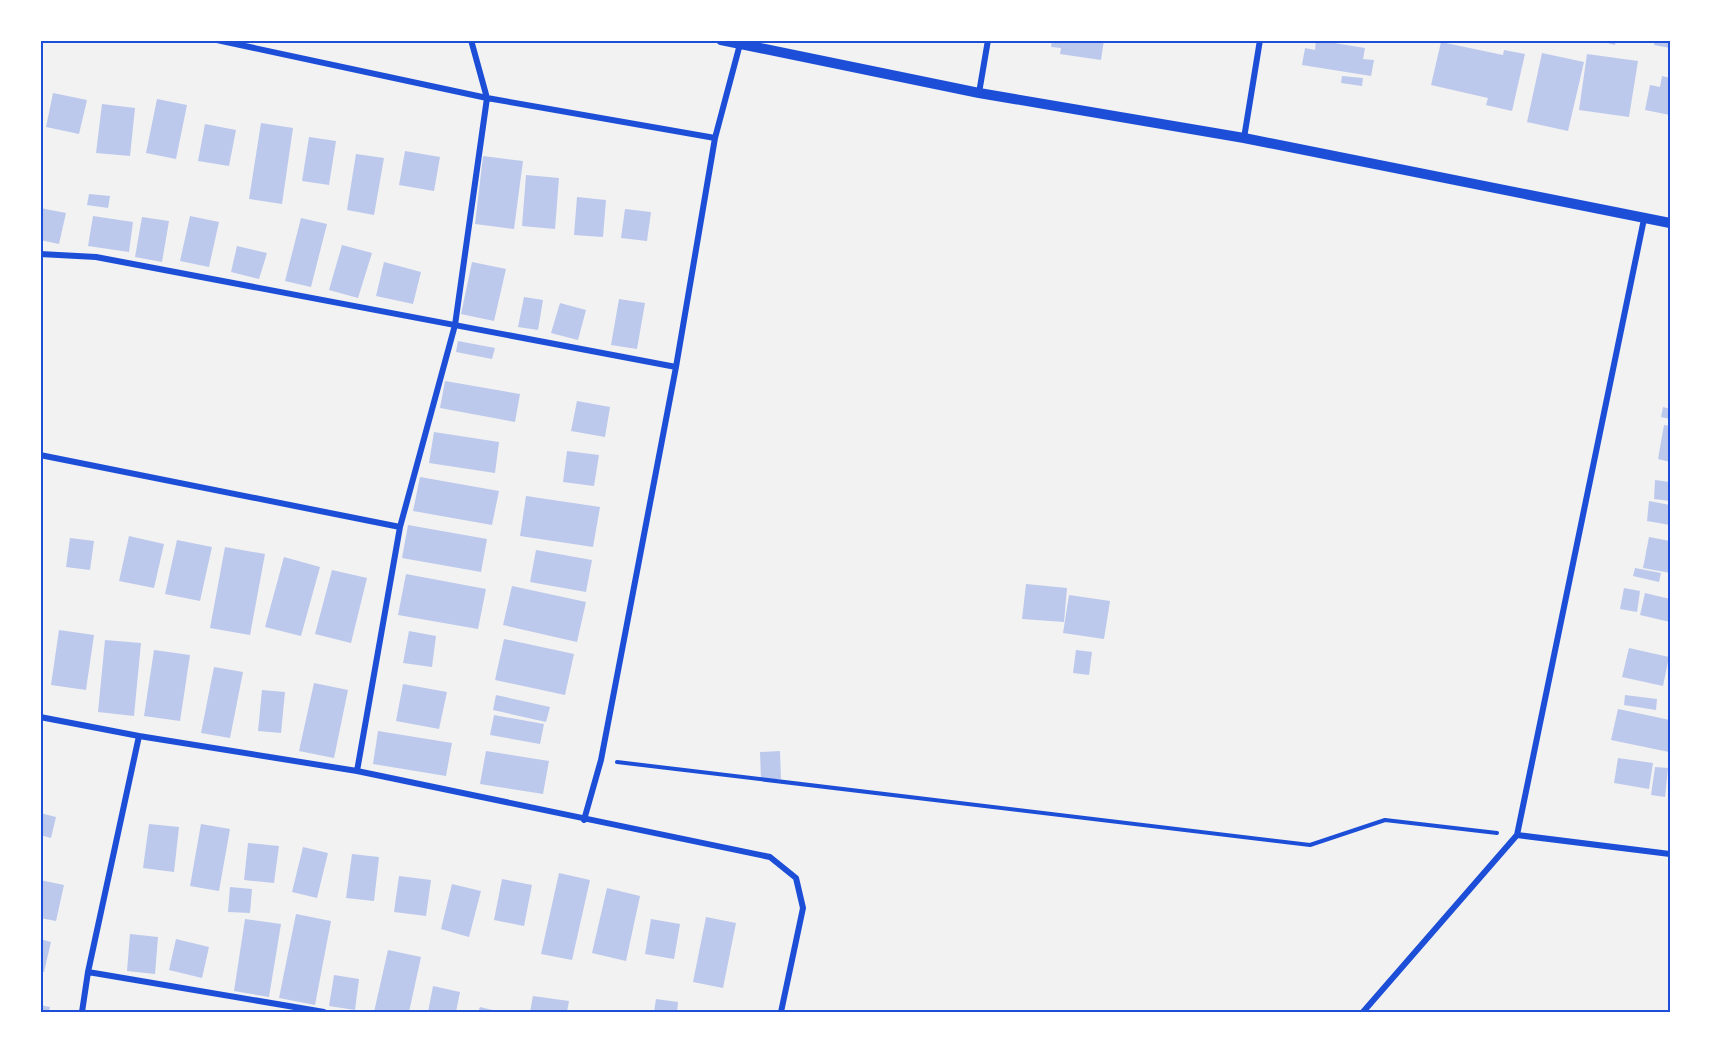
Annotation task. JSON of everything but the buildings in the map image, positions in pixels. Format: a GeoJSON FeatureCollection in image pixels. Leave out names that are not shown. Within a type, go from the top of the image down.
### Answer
{"type":"FeatureCollection","features":[{"type":"Feature","properties":{"kind":"street"},"geometry":{"type":"LineString","coordinates":[[217,40],[487,98],[715,138]]}},
{"type":"Feature","properties":{"kind":"street"},"geometry":{"type":"LineString","coordinates":[[357,771],[400,527],[455,325],[487,98],[471,40]]}},
{"type":"Feature","properties":{"kind":"street"},"geometry":{"type":"LineString","coordinates":[[722,40],[979,93],[1244,138],[1671,224]]}},
{"type":"Feature","properties":{"kind":"street"},"geometry":{"type":"LineString","coordinates":[[979,93],[988,40]]}},
{"type":"Feature","properties":{"kind":"street"},"geometry":{"type":"LineString","coordinates":[[1244,138],[1260,40]]}},
{"type":"Feature","properties":{"kind":"street"},"geometry":{"type":"LineString","coordinates":[[584,820],[601,760],[676,367],[715,138],[740,44]]}},
{"type":"Feature","properties":{"kind":"street"},"geometry":{"type":"LineString","coordinates":[[1363,1012],[1517,835],[1644,219]]}},
{"type":"Feature","properties":{"kind":"street"},"geometry":{"type":"LineString","coordinates":[[40,254],[96,257],[676,367]]}},
{"type":"Feature","properties":{"kind":"street"},"geometry":{"type":"LineString","coordinates":[[40,455],[400,527]]}},
{"type":"Feature","properties":{"kind":"street"},"geometry":{"type":"LineString","coordinates":[[40,717],[139,736],[357,771],[770,857],[796,878],[803,908],[781,1012]]}},
{"type":"Feature","properties":{"kind":"street"},"geometry":{"type":"LineString","coordinates":[[82,1012],[88,972],[139,736]]}},
{"type":"Feature","properties":{"kind":"street"},"geometry":{"type":"LineString","coordinates":[[1517,835],[1671,854]]}},
{"type":"Feature","properties":{"kind":"street"},"geometry":{"type":"LineString","coordinates":[[88,972],[324,1012]]}},
{"type":"Feature","properties":{"kind":"path"},"geometry":{"type":"LineString","coordinates":[[601,760],[1310,845],[1385,820],[1517,835]]}}]}
